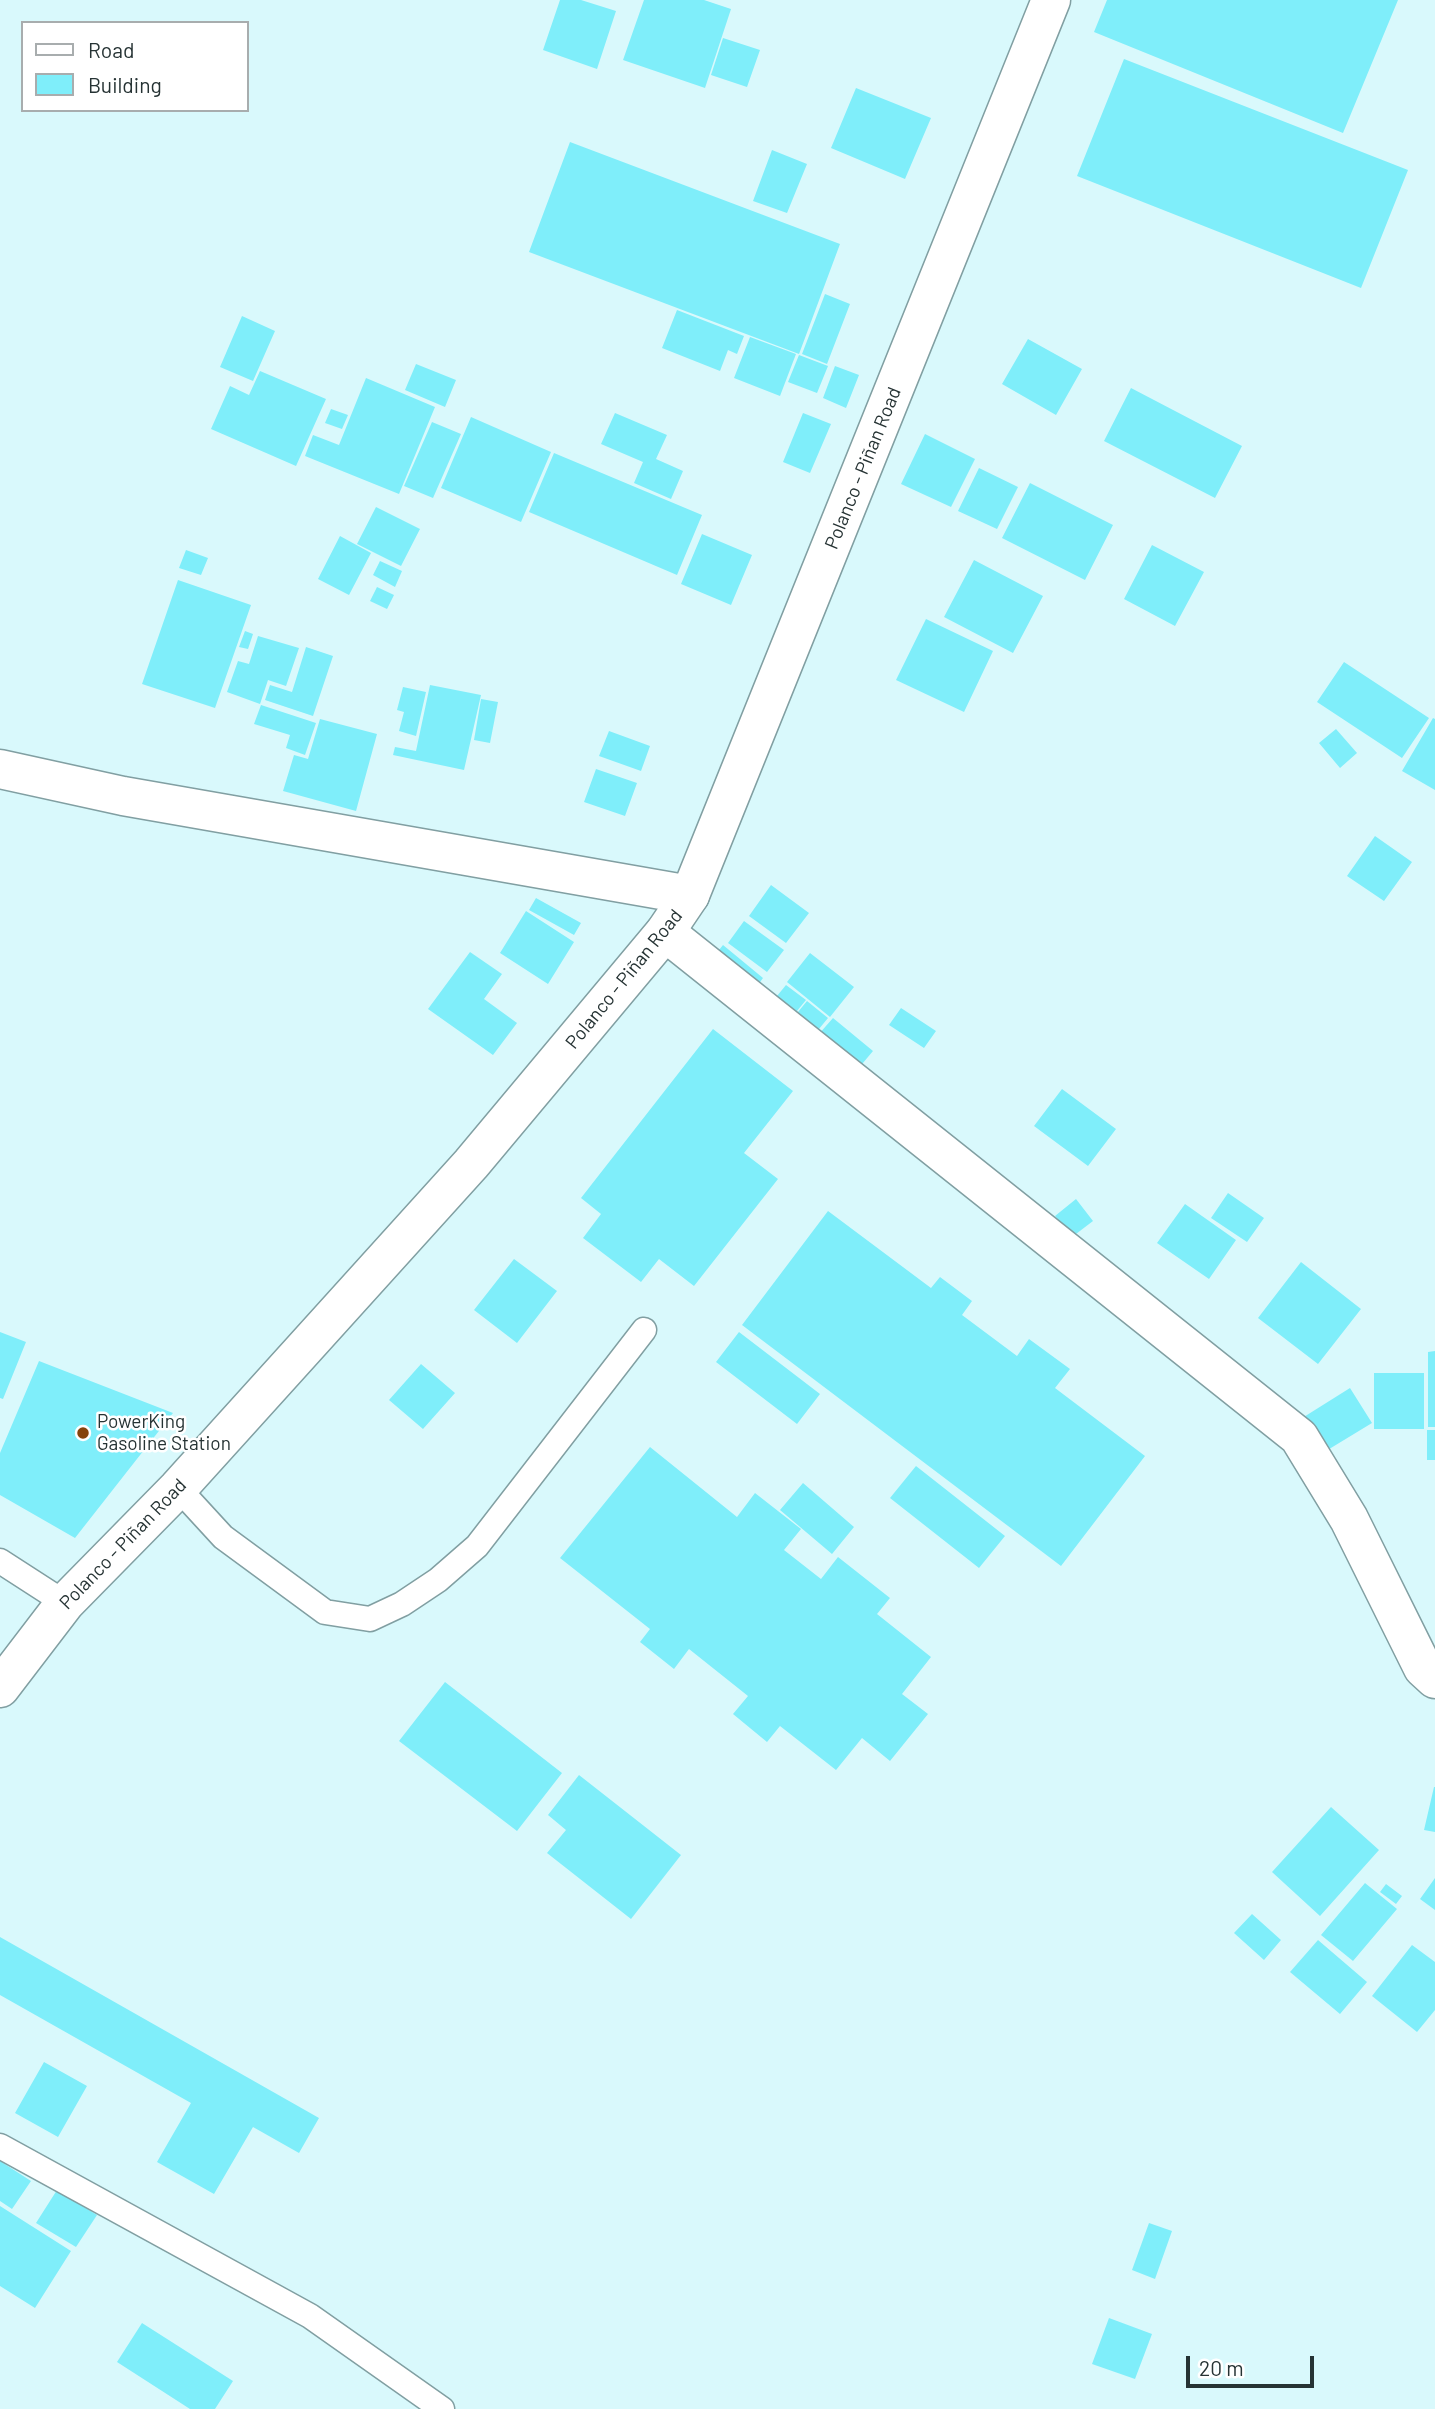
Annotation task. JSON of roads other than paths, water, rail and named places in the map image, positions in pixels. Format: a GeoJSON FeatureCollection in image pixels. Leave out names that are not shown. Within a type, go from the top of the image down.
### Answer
{"type":"FeatureCollection","features":[{"type":"Feature","properties":{"kind":"main road","name":"Polanco - Piñan Road"},"geometry":{"type":"LineString","coordinates":[[0,1688],[65,1603],[178,1488],[471,1164],[665,932],[690,895],[1051,0]]}},
{"type":"Feature","properties":{"kind":"main road"},"geometry":{"type":"LineString","coordinates":[[0,769],[123,796],[690,895]]}},
{"type":"Feature","properties":{"kind":"main road"},"geometry":{"type":"LineString","coordinates":[[665,932],[1299,1437],[1349,1520],[1423,1668],[1435,1679]]}},
{"type":"Feature","properties":{"kind":"lane"},"geometry":{"type":"LineString","coordinates":[[178,1488],[223,1537],[325,1612],[370,1619],[420,1592],[477,1546],[644,1330]]}},
{"type":"Feature","properties":{"kind":"lane"},"geometry":{"type":"LineString","coordinates":[[0,1562],[65,1603]]}},
{"type":"Feature","properties":{"kind":"lane"},"geometry":{"type":"LineString","coordinates":[[0,2146],[310,2316],[442,2409]]}},
{"type":"Feature","properties":{"kind":"place","name":"PowerKing Gasoline Station"},"geometry":{"type":"Point","coordinates":[83,1433]}}]}
